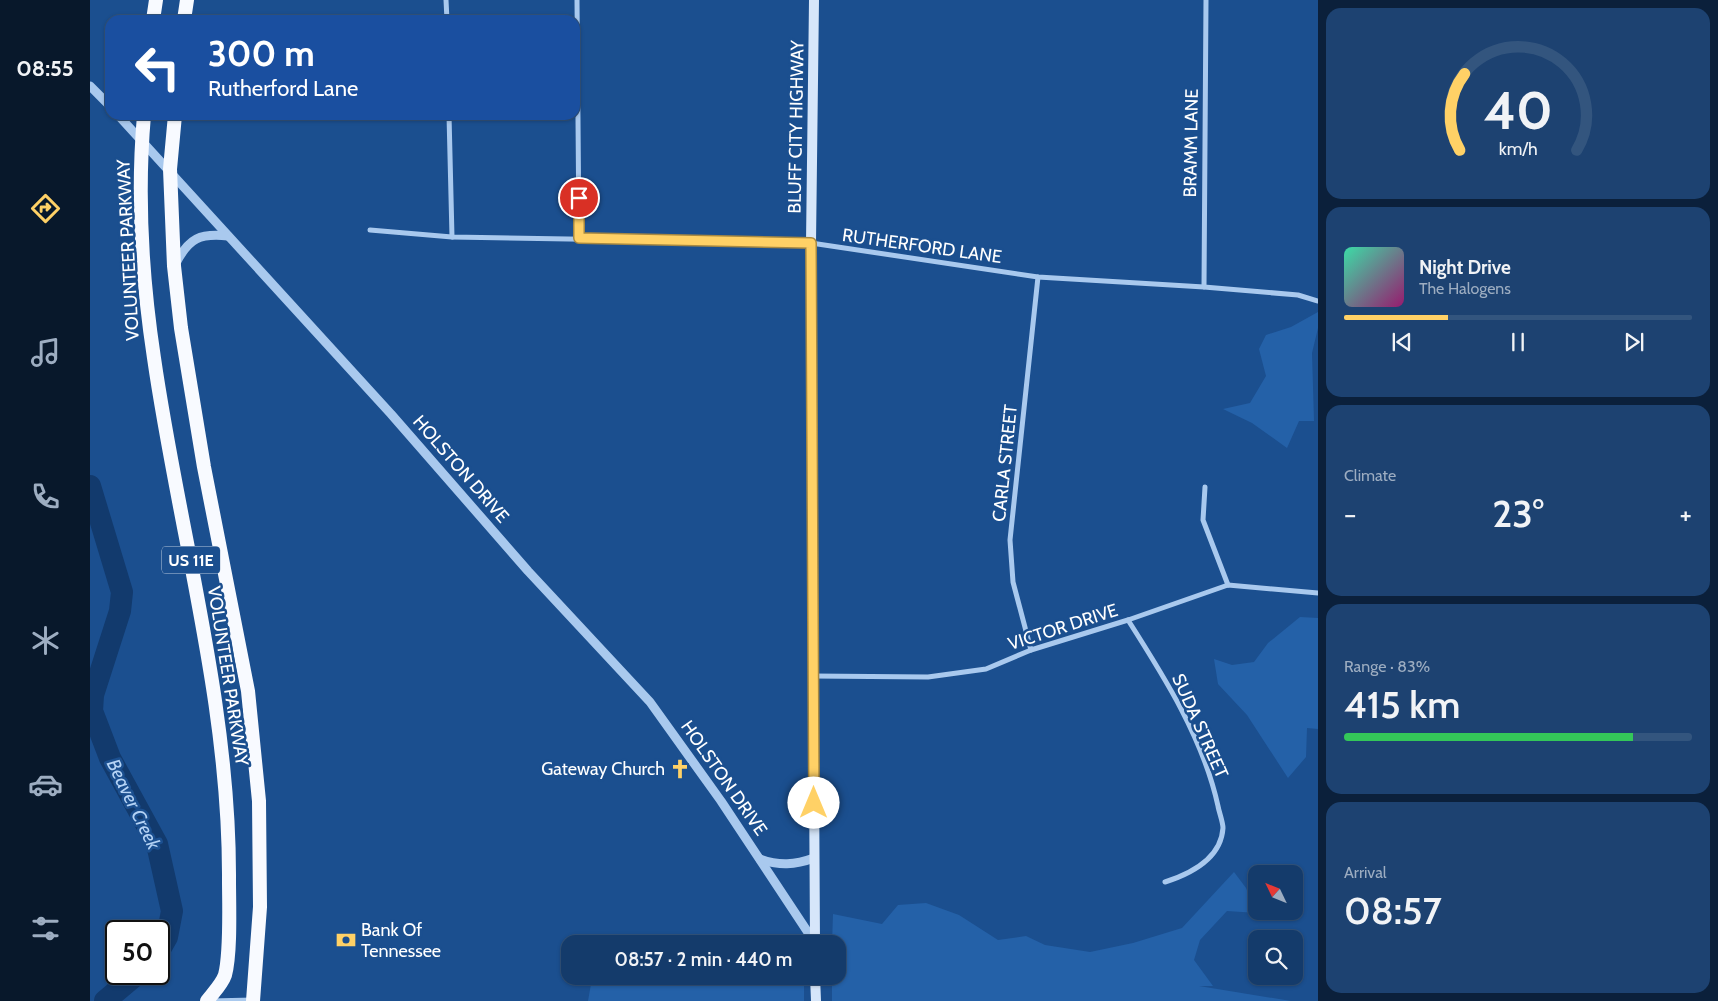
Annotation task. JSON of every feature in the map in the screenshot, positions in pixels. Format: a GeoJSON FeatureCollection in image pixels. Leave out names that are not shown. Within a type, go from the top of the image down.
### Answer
{"type":"FeatureCollection","features":[{"type":"Feature","properties":{"kind":"highway"},"geometry":{"type":"LineString","coordinates":[[154,15],[156,0]]}},
{"type":"Feature","properties":{"kind":"highway"},"geometry":{"type":"LineString","coordinates":[[185,15],[187,0]]}},
{"type":"Feature","properties":{"kind":"highway","name":"VOLUNTEER PARKWAY"},"geometry":{"type":"LineString","coordinates":[[144,120],[142,140],[143,250],[152,347],[161,407],[204,628],[223,760],[229,862],[228,941],[225,976],[207,1001]]}},
{"type":"Feature","properties":{"kind":"highway","name":"VOLUNTEER PARKWAY"},"geometry":{"type":"LineString","coordinates":[[175,120],[170,169],[174,266],[189,380],[248,691],[254,745],[260,864],[258,952],[253,1000]]}},
{"type":"Feature","properties":{"kind":"main road","name":"BLUFF CITY HIGHWAY"},"geometry":{"type":"LineString","coordinates":[[814,0],[811,243],[814,935]]}},
{"type":"Feature","properties":{"kind":"main road"},"geometry":{"type":"LineString","coordinates":[[815,985],[816,1001]]}},
{"type":"Feature","properties":{"kind":"street"},"geometry":{"type":"LineString","coordinates":[[446,0],[447,15]]}},
{"type":"Feature","properties":{"kind":"street"},"geometry":{"type":"LineString","coordinates":[[577,0],[577,15]]}},
{"type":"Feature","properties":{"kind":"street","name":"BRAMM LANE"},"geometry":{"type":"LineString","coordinates":[[1204,287],[1206,0]]}},
{"type":"Feature","properties":{"kind":"street"},"geometry":{"type":"LineString","coordinates":[[93,88],[105,101]]}},
{"type":"Feature","properties":{"kind":"street","name":"HOLSTON DRIVE"},"geometry":{"type":"LineString","coordinates":[[123,120],[170,169],[228,236],[391,414],[528,571],[650,702],[760,859],[808,935]]}},
{"type":"Feature","properties":{"kind":"street"},"geometry":{"type":"LineString","coordinates":[[449,120],[452,237]]}},
{"type":"Feature","properties":{"kind":"street"},"geometry":{"type":"LineString","coordinates":[[578,120],[579,238]]}},
{"type":"Feature","properties":{"kind":"street","name":"RUTHERFORD LANE"},"geometry":{"type":"LineString","coordinates":[[370,230],[452,237],[811,243],[1038,277],[1298,295],[1318,301]]}},
{"type":"Feature","properties":{"kind":"street"},"geometry":{"type":"LineString","coordinates":[[174,266],[182,252],[196,238],[210,234],[228,236]]}},
{"type":"Feature","properties":{"kind":"street","name":"CARLA STREET"},"geometry":{"type":"LineString","coordinates":[[1031,650],[1013,582],[1010,540],[1038,277]]}},
{"type":"Feature","properties":{"kind":"street"},"geometry":{"type":"LineString","coordinates":[[1205,487],[1203,520],[1228,585]]}},
{"type":"Feature","properties":{"kind":"street","name":"VICTOR DRIVE"},"geometry":{"type":"LineString","coordinates":[[813,676],[928,678],[986,670],[1031,650],[1128,620],[1228,585],[1318,592]]}},
{"type":"Feature","properties":{"kind":"street","name":"SUDA STREET"},"geometry":{"type":"LineString","coordinates":[[1128,620],[1163,676],[1199,747],[1215,794],[1223,828],[1216,848],[1202,866],[1186,875],[1165,882]]}},
{"type":"Feature","properties":{"kind":"street","name":"HOLSTON DRIVE"},"geometry":{"type":"LineString","coordinates":[[760,859],[791,864],[814,858]]}},
{"type":"Feature","properties":{"kind":"street"},"geometry":{"type":"LineString","coordinates":[[207,1001],[253,1000]]}},
{"type":"Feature","properties":{"kind":"shaded area"},"geometry":{"type":"Polygon","coordinates":[[[1318,312],[1318,328],[1312,353],[1314,421],[1299,421],[1287,448],[1252,423],[1223,409],[1250,403],[1266,376],[1259,349],[1266,335],[1291,327],[1318,312]]]}},
{"type":"Feature","properties":{"kind":"shaded area"},"geometry":{"type":"Polygon","coordinates":[[[1300,617],[1318,618],[1318,729],[1307,728],[1306,757],[1288,778],[1247,715],[1218,684],[1214,659],[1232,665],[1254,662],[1268,643],[1300,617]]]}},
{"type":"Feature","properties":{"kind":"shaded area"},"geometry":{"type":"Polygon","coordinates":[[[1234,872],[1248,893],[1248,912],[1227,911],[1200,940],[1194,960],[1213,986],[1199,986],[1291,1001],[832,1001],[832,985],[846,985],[846,935],[832,935],[833,914],[882,924],[898,905],[926,903],[959,915],[998,940],[1026,936],[1045,945],[1090,952],[1133,943],[1182,928],[1234,872]]]}},
{"type":"Feature","properties":{"kind":"shaded area"},"geometry":{"type":"Polygon","coordinates":[[[591,985],[804,985],[804,1001],[588,1001],[591,985]]]}},
{"type":"Feature","properties":{"kind":"waterway","name":"Beaver Creek"},"geometry":{"type":"LineString","coordinates":[[90,486],[122,592],[120,611],[93,695],[92,711],[110,758],[157,844],[172,911],[170,921]]}},
{"type":"Feature","properties":{"kind":"waterway","name":"Beaver Creek"},"geometry":{"type":"LineString","coordinates":[[105,1001],[124,985]]}},
{"type":"Feature","properties":{"kind":"place","name":"Gateway Church"},"geometry":{"type":"Point","coordinates":[680,769]}},
{"type":"Feature","properties":{"kind":"place","name":"Bank Of Tennessee"},"geometry":{"type":"Point","coordinates":[346,940]}},
{"type":"Feature","properties":{"kind":"route"},"geometry":{"type":"LineString","coordinates":[[579,198],[579,238],[811,243],[814,803]]}}]}
